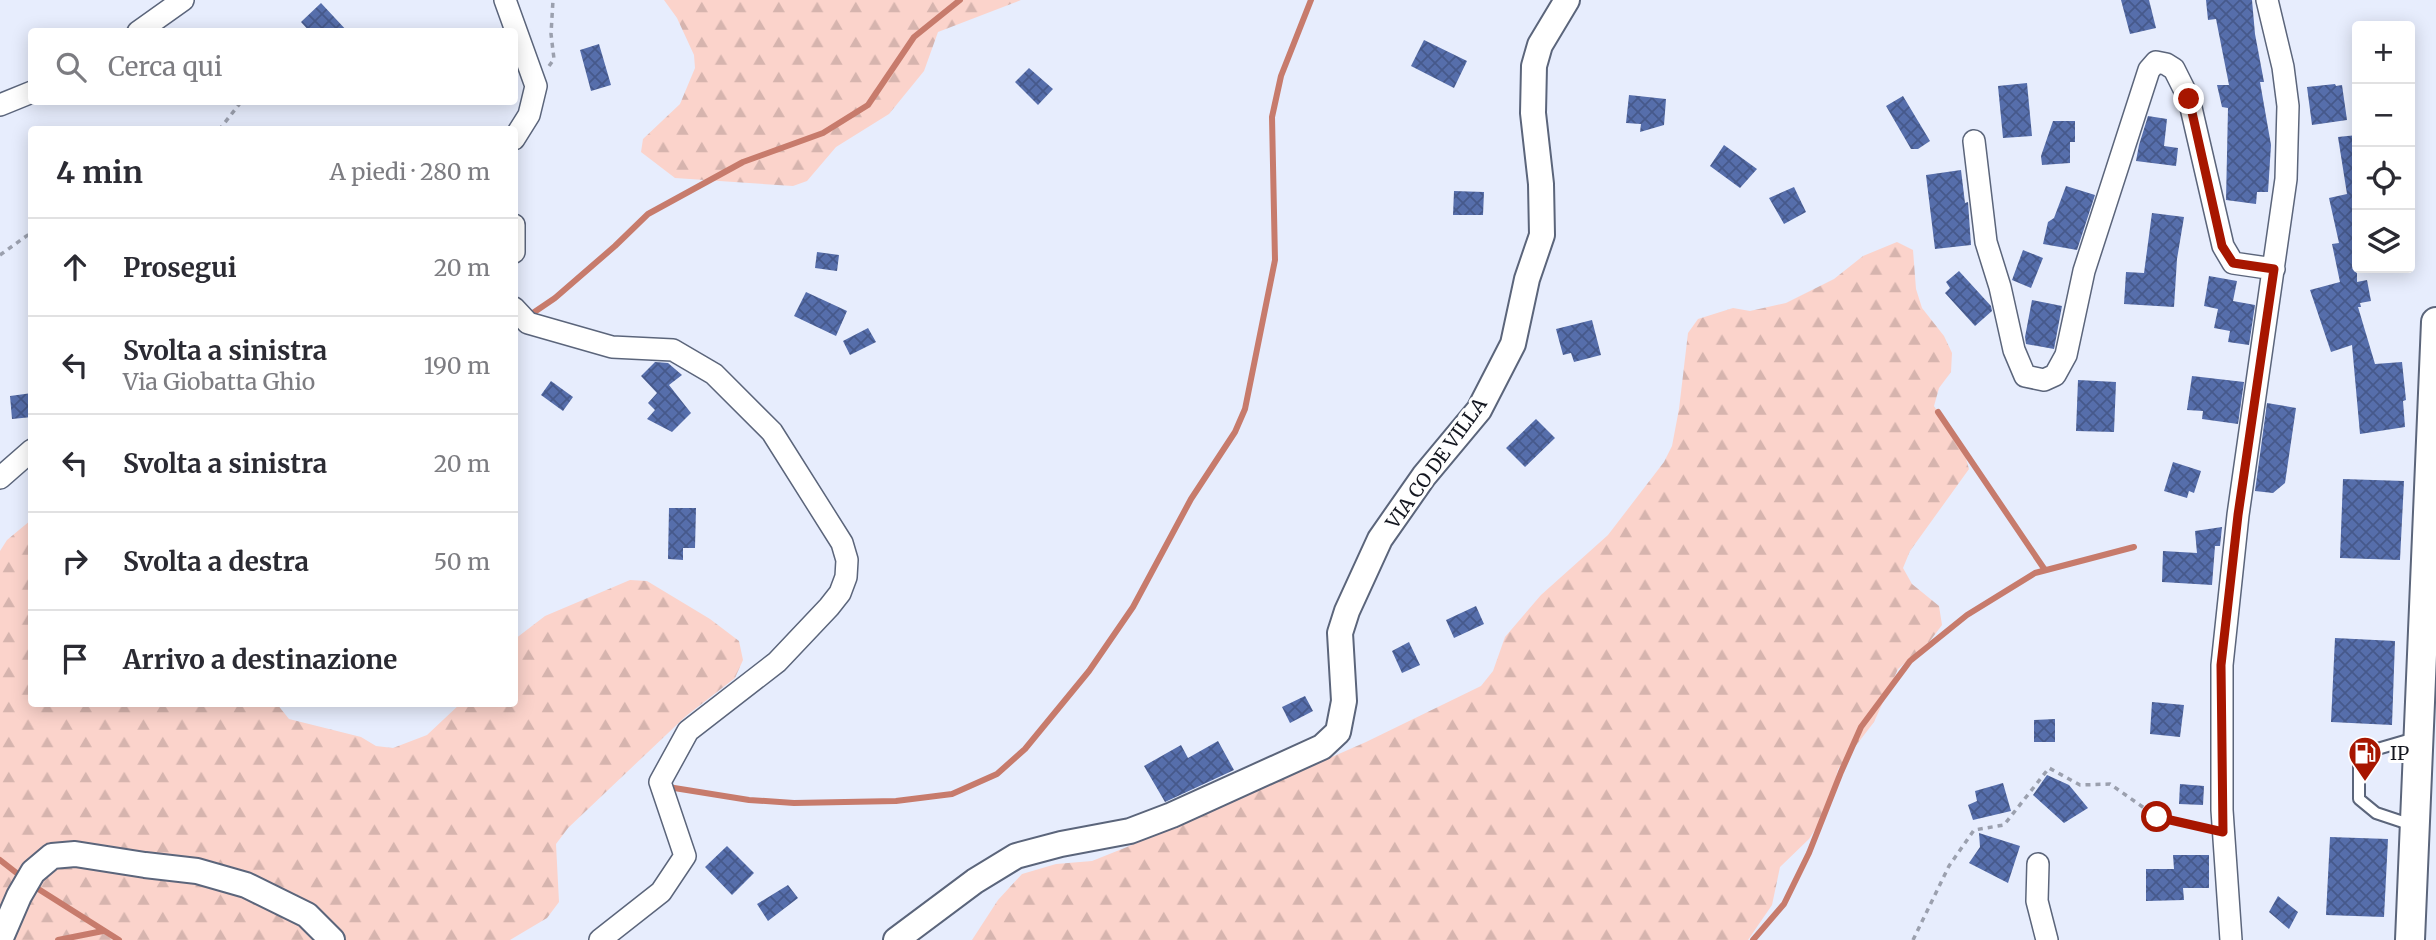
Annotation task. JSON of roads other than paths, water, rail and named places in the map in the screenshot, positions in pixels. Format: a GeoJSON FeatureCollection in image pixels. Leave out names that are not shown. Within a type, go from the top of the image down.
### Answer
{"type":"FeatureCollection","features":[{"type":"Feature","properties":{"kind":"main road"},"geometry":{"type":"LineString","coordinates":[[2410,940],[2433,456],[2436,322]]}},
{"type":"Feature","properties":{"kind":"street"},"geometry":{"type":"LineString","coordinates":[[144,28],[183,0]]}},
{"type":"Feature","properties":{"kind":"street"},"geometry":{"type":"LineString","coordinates":[[505,0],[512,28]]}},
{"type":"Feature","properties":{"kind":"street","name":"VIA CO DE VILLA"},"geometry":{"type":"LineString","coordinates":[[896,940],[975,881],[1016,856],[1141,827],[1322,747],[1338,732],[1344,701],[1340,634],[1352,599],[1380,539],[1424,475],[1479,410],[1513,344],[1527,279],[1542,235],[1541,184],[1533,113],[1534,66],[1540,45],[1567,0]]}},
{"type":"Feature","properties":{"kind":"street"},"geometry":{"type":"LineString","coordinates":[[2231,940],[2223,832],[2221,665],[2238,515],[2286,179],[2288,106],[2283,67],[2267,0]]}},
{"type":"Feature","properties":{"kind":"street"},"geometry":{"type":"LineString","coordinates":[[518,54],[529,115],[518,133]]}},
{"type":"Feature","properties":{"kind":"street"},"geometry":{"type":"LineString","coordinates":[[1974,141],[1986,242],[2000,287],[2014,350],[2025,376],[2044,380],[2055,375],[2066,355],[2084,271],[2149,70],[2157,62],[2174,69],[2189,99],[2222,246],[2233,263],[2274,269]]}},
{"type":"Feature","properties":{"kind":"street"},"geometry":{"type":"LineString","coordinates":[[0,106],[28,94]]}},
{"type":"Feature","properties":{"kind":"street"},"geometry":{"type":"LineString","coordinates":[[518,312],[528,323],[612,347],[673,350],[714,374],[772,432],[842,543],[847,560],[846,577],[840,593],[830,607],[776,662],[688,731],[660,782],[685,856],[661,891],[600,940]]}},
{"type":"Feature","properties":{"kind":"street"},"geometry":{"type":"LineString","coordinates":[[0,478],[28,454]]}},
{"type":"Feature","properties":{"kind":"street"},"geometry":{"type":"LineString","coordinates":[[1,940],[19,896],[33,872],[52,856],[75,854],[197,871],[246,886],[307,915],[332,940]]}},
{"type":"Feature","properties":{"kind":"street"},"geometry":{"type":"LineString","coordinates":[[2038,864],[2037,901],[2047,940]]}},
{"type":"Feature","properties":{"kind":"lane"},"geometry":{"type":"LineString","coordinates":[[2414,826],[2376,813],[2359,799],[2359,765],[2367,752],[2421,722]]}},
{"type":"Feature","properties":{"kind":"waterway"},"geometry":{"type":"LineString","coordinates":[[530,315],[555,298],[648,214],[743,162],[823,133],[868,105],[914,37],[960,0]]}},
{"type":"Feature","properties":{"kind":"waterway"},"geometry":{"type":"LineString","coordinates":[[668,787],[749,800],[794,803],[896,801],[952,794],[997,774],[1025,749],[1089,671],[1133,607],[1191,499],[1235,432],[1245,409],[1275,260],[1272,117],[1281,76],[1311,0]]}},
{"type":"Feature","properties":{"kind":"waterway"},"geometry":{"type":"LineString","coordinates":[[1938,412],[2045,570]]}},
{"type":"Feature","properties":{"kind":"waterway"},"geometry":{"type":"LineString","coordinates":[[1753,940],[1784,904],[1809,853],[1861,727],[1910,661],[1967,615],[2035,573],[2134,547]]}},
{"type":"Feature","properties":{"kind":"waterway"},"geometry":{"type":"LineString","coordinates":[[0,860],[23,878]]}},
{"type":"Feature","properties":{"kind":"waterway"},"geometry":{"type":"LineString","coordinates":[[32,885],[119,940]]}},
{"type":"Feature","properties":{"kind":"waterway"},"geometry":{"type":"LineString","coordinates":[[58,940],[103,931]]}},
{"type":"Feature","properties":{"kind":"place","name":"IP"},"geometry":{"type":"Point","coordinates":[2365,783]}}]}
